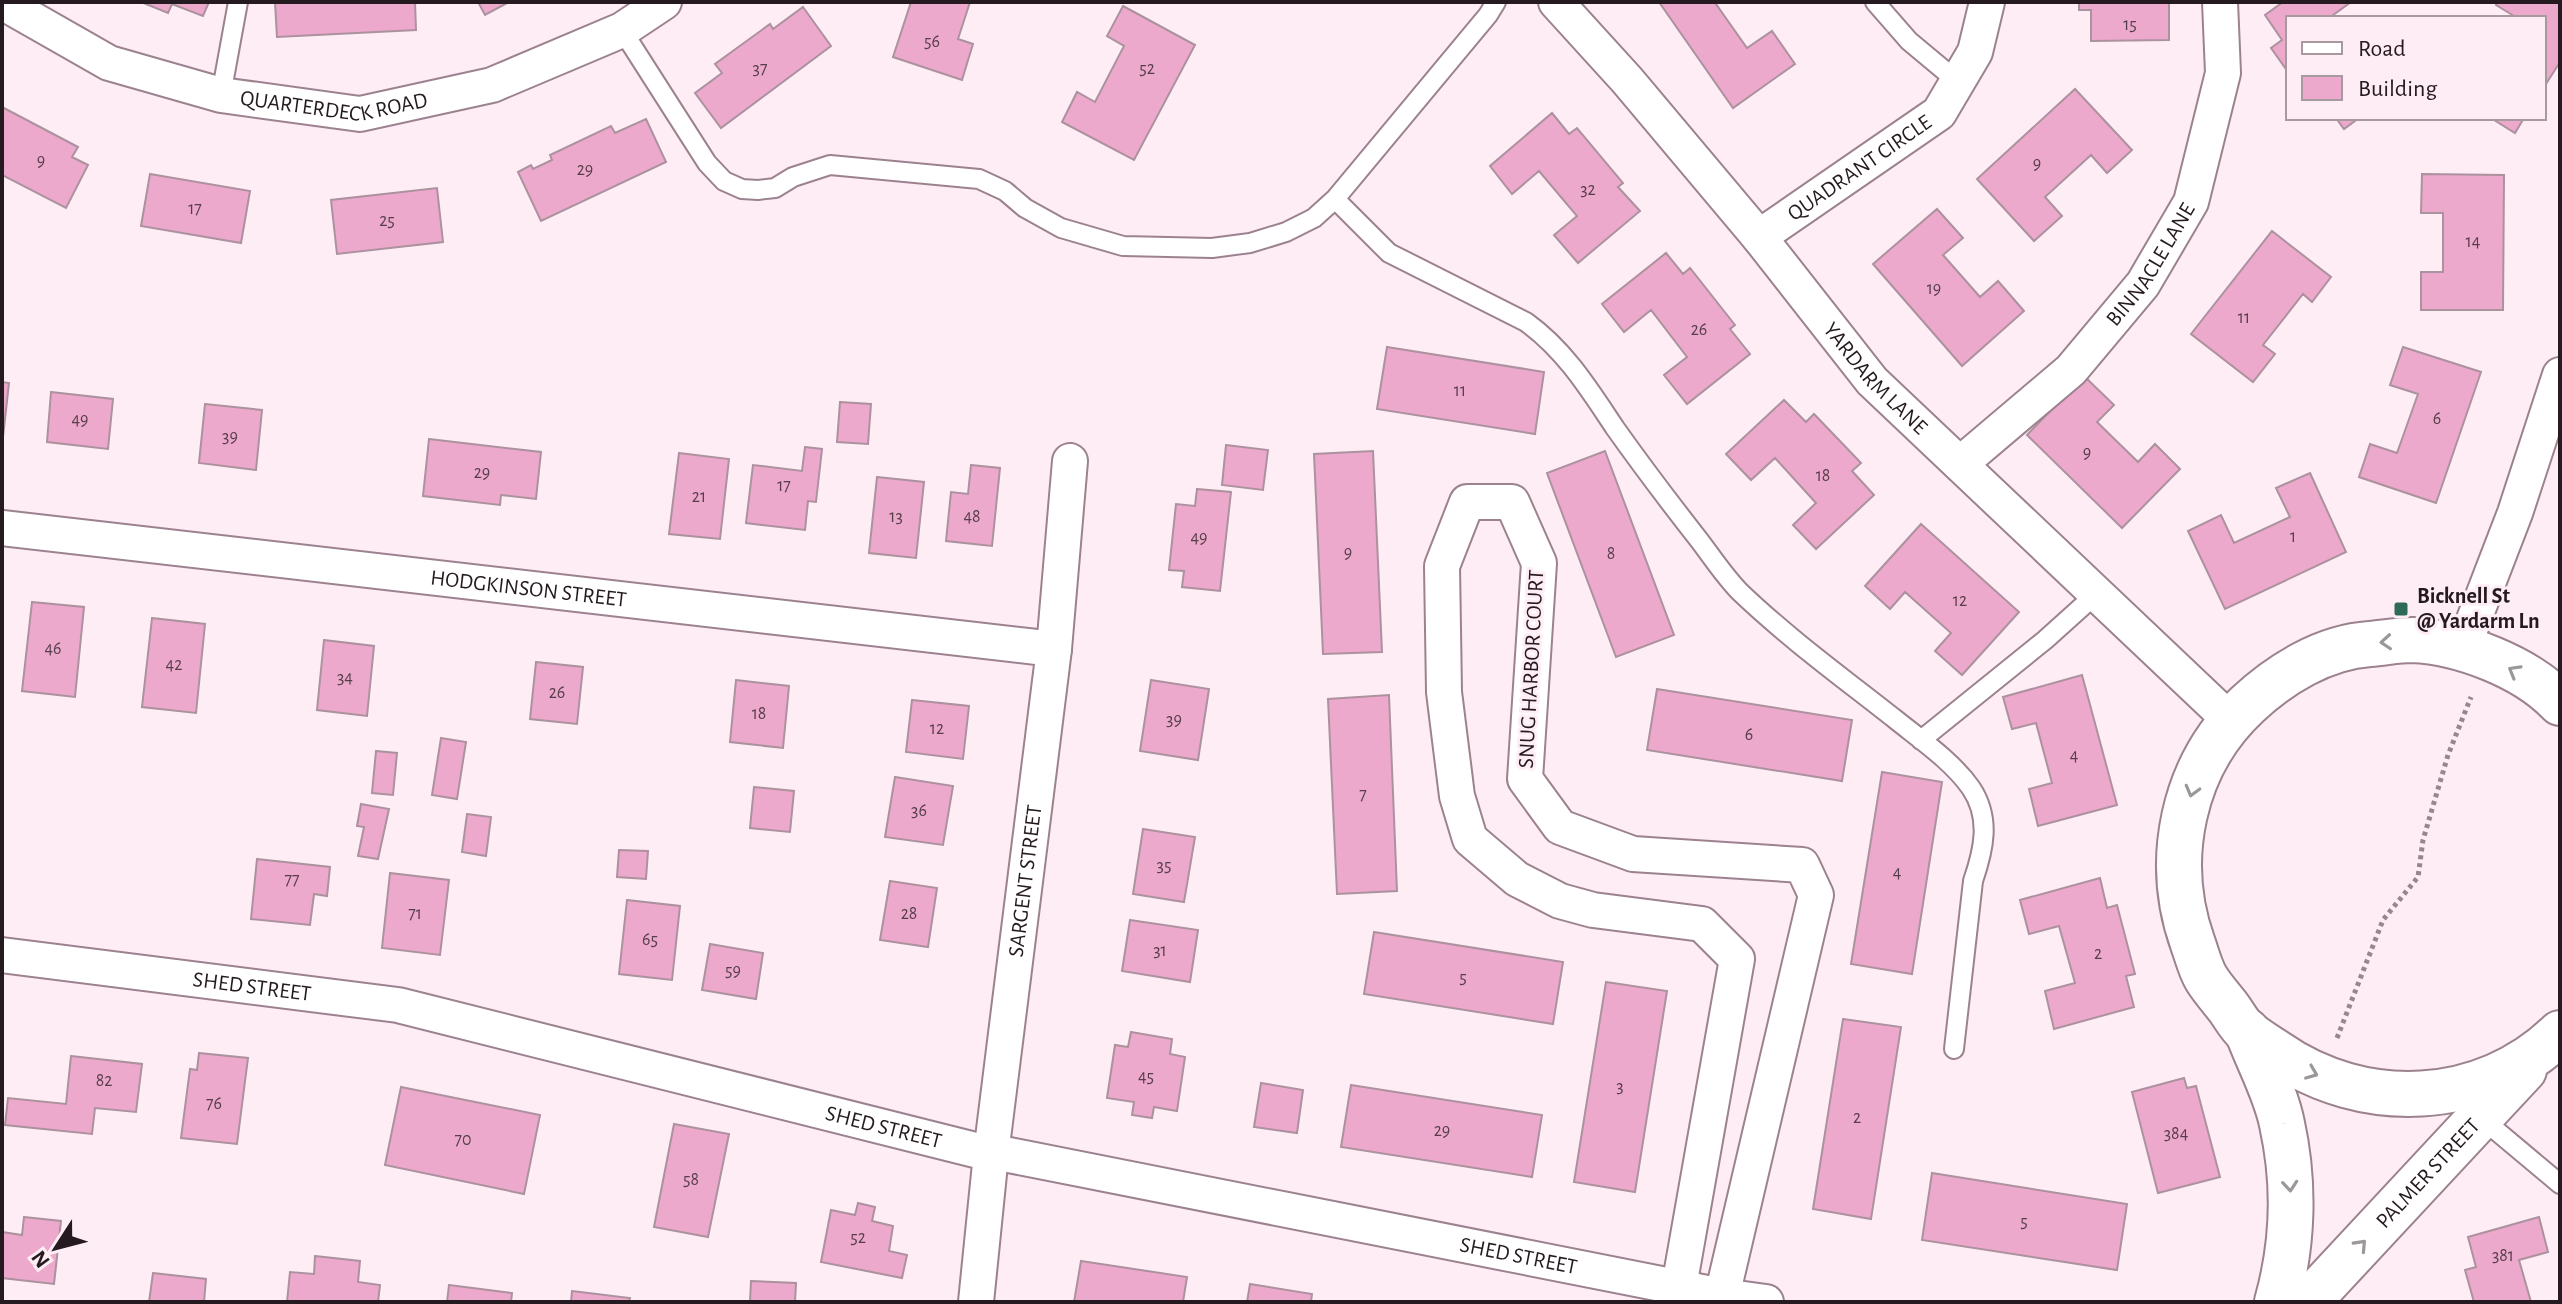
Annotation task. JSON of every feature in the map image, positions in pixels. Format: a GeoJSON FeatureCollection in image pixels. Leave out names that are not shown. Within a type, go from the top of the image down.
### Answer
{"type":"FeatureCollection","features":[{"type":"Feature","properties":{"kind":"street","name":"QUARTERDECK ROAD"},"geometry":{"type":"LineString","coordinates":[[2,2],[109,63],[221,95],[360,114],[492,85],[622,30],[664,2]]}},
{"type":"Feature","properties":{"kind":"street","name":"YARDARM LANE"},"geometry":{"type":"LineString","coordinates":[[1556,2],[1627,80],[1759,237],[1872,381],[2231,721]]}},
{"type":"Feature","properties":{"kind":"street","name":"QUADRANT CIRCLE"},"geometry":{"type":"LineString","coordinates":[[1759,237],[1939,113],[1975,52],[1987,2]]}},
{"type":"Feature","properties":{"kind":"street","name":"BINNACLE LANE"},"geometry":{"type":"LineString","coordinates":[[1960,464],[2071,370],[2143,284],[2191,202],[2223,73],[2220,2]]}},
{"type":"Feature","properties":{"kind":"street"},"geometry":{"type":"LineString","coordinates":[[2463,648],[2515,513],[2560,375]]}},
{"type":"Feature","properties":{"kind":"street","name":"SARGENT STREET"},"geometry":{"type":"LineString","coordinates":[[976,1302],[991,1154],[1054,649],[1070,461]]}},
{"type":"Feature","properties":{"kind":"street","name":"SNUG HARBOR COURT"},"geometry":{"type":"LineString","coordinates":[[1467,502],[1512,502],[1539,563],[1525,779],[1560,827],[1633,854],[1802,865],[1816,895],[1698,1294],[1737,959],[1702,924],[1593,910],[1560,901],[1517,879],[1470,839],[1457,796],[1444,692],[1442,566],[1467,502]]}},
{"type":"Feature","properties":{"kind":"street","name":"HODGKINSON STREET"},"geometry":{"type":"LineString","coordinates":[[2,528],[1054,649]]}},
{"type":"Feature","properties":{"kind":"street"},"geometry":{"type":"LineString","coordinates":[[2554,1039],[2491,1079],[2427,1095],[2362,1092],[2303,1071],[2247,1031],[2205,977],[2182,913],[2178,845],[2195,779],[2231,721],[2268,686],[2312,660],[2361,644],[2413,640],[2463,648],[2513,668],[2560,703]]}},
{"type":"Feature","properties":{"kind":"street","name":"SHED STREET"},"geometry":{"type":"LineString","coordinates":[[2,955],[398,1005],[991,1154],[1025,1158],[1698,1294],[1766,1302]]}},
{"type":"Feature","properties":{"kind":"street"},"geometry":{"type":"LineString","coordinates":[[2247,1031],[2282,1123],[2291,1195],[2288,1265],[2277,1302]]}},
{"type":"Feature","properties":{"kind":"street","name":"PALMER STREET"},"geometry":{"type":"LineString","coordinates":[[2308,1302],[2554,1039]]}},
{"type":"Feature","properties":{"kind":"lane"},"geometry":{"type":"LineString","coordinates":[[221,95],[238,2]]}},
{"type":"Feature","properties":{"kind":"lane"},"geometry":{"type":"LineString","coordinates":[[622,30],[707,163],[724,181],[742,189],[775,188],[793,177],[830,165],[979,179],[1005,191],[1025,208],[1061,228],[1123,246],[1212,248],[1250,243],[1286,232],[1314,218],[1335,199],[1496,2]]}},
{"type":"Feature","properties":{"kind":"lane"},"geometry":{"type":"LineString","coordinates":[[1875,2],[1909,41],[1957,81]]}},
{"type":"Feature","properties":{"kind":"lane"},"geometry":{"type":"LineString","coordinates":[[1335,199],[1389,253],[1526,322],[1546,336],[1577,371],[1647,473],[1738,590],[1784,631],[1921,740],[1969,785],[1981,804],[1984,820],[1980,860],[1973,881],[1954,1049]]}},
{"type":"Feature","properties":{"kind":"lane"},"geometry":{"type":"LineString","coordinates":[[1921,740],[2045,640],[2095,595]]}},
{"type":"Feature","properties":{"kind":"lane"},"geometry":{"type":"LineString","coordinates":[[2480,1117],[2560,1184]]}},
{"type":"Feature","properties":{"kind":"path"},"geometry":{"type":"LineString","coordinates":[[2332,1050],[2383,920],[2418,877],[2423,840],[2448,755],[2471,697]]}},
{"type":"Feature","properties":{"kind":"building"},"geometry":{"type":"Polygon","coordinates":[[[141,2],[209,2],[203,16],[172,4],[168,13],[141,2]]]}},
{"type":"Feature","properties":{"kind":"building"},"geometry":{"type":"Polygon","coordinates":[[[275,2],[415,2],[416,30],[277,37],[275,2]]]}},
{"type":"Feature","properties":{"kind":"building"},"geometry":{"type":"Polygon","coordinates":[[[478,2],[509,2],[485,15],[478,2]]]}},
{"type":"Feature","properties":{"kind":"building"},"geometry":{"type":"Polygon","coordinates":[[[911,2],[970,2],[958,39],[973,44],[962,80],[893,57],[911,2]]]}},
{"type":"Feature","properties":{"kind":"building"},"geometry":{"type":"Polygon","coordinates":[[[1659,2],[1719,2],[1716,4],[1747,48],[1772,31],[1795,64],[1733,108],[1659,2]]]}},
{"type":"Feature","properties":{"kind":"building"},"geometry":{"type":"Polygon","coordinates":[[[2079,2],[2169,3],[2169,40],[2091,41],[2091,10],[2079,10],[2079,2]]]}},
{"type":"Feature","properties":{"kind":"building"},"geometry":{"type":"Polygon","coordinates":[[[2283,2],[2351,2],[2332,16],[2286,16],[2286,69],[2271,48],[2282,40],[2265,15],[2283,2]]]}},
{"type":"Feature","properties":{"kind":"building"},"geometry":{"type":"Polygon","coordinates":[[[2498,2],[2560,3],[2560,62],[2546,84],[2546,16],[2514,16],[2496,5],[2498,2]]]}},
{"type":"Feature","properties":{"kind":"building"},"geometry":{"type":"Polygon","coordinates":[[[1123,6],[1195,45],[1134,160],[1062,122],[1077,92],[1095,102],[1124,46],[1107,36],[1123,6]]]}},
{"type":"Feature","properties":{"kind":"building"},"geometry":{"type":"Polygon","coordinates":[[[803,7],[831,46],[721,128],[695,93],[722,73],[715,64],[770,24],[773,29],[803,7]]]}},
{"type":"Feature","properties":{"kind":"building"},"geometry":{"type":"Polygon","coordinates":[[[2075,89],[2132,150],[2107,173],[2091,155],[2045,197],[2062,216],[2034,241],[1977,179],[2075,89]]]}},
{"type":"Feature","properties":{"kind":"building"},"geometry":{"type":"Polygon","coordinates":[[[2,107],[78,147],[72,157],[88,165],[66,208],[2,175],[2,107]]]}},
{"type":"Feature","properties":{"kind":"building"},"geometry":{"type":"Polygon","coordinates":[[[1552,113],[1569,134],[1577,128],[1623,183],[1618,187],[1640,211],[1578,263],[1554,235],[1577,216],[1539,171],[1512,194],[1490,166],[1552,113]]]}},
{"type":"Feature","properties":{"kind":"building"},"geometry":{"type":"Polygon","coordinates":[[[646,119],[666,162],[541,221],[518,172],[552,160],[550,155],[611,126],[615,133],[646,119]]]}},
{"type":"Feature","properties":{"kind":"building"},"geometry":{"type":"Polygon","coordinates":[[[2337,120],[2356,120],[2344,129],[2337,120]]]}},
{"type":"Feature","properties":{"kind":"building"},"geometry":{"type":"Polygon","coordinates":[[[2494,120],[2523,120],[2515,133],[2494,120]]]}},
{"type":"Feature","properties":{"kind":"building"},"geometry":{"type":"Polygon","coordinates":[[[150,174],[250,191],[241,243],[141,226],[150,174]]]}},
{"type":"Feature","properties":{"kind":"building"},"geometry":{"type":"Polygon","coordinates":[[[2422,174],[2504,175],[2503,310],[2421,310],[2421,272],[2443,272],[2443,213],[2421,213],[2422,174]]]}},
{"type":"Feature","properties":{"kind":"building"},"geometry":{"type":"Polygon","coordinates":[[[437,188],[443,242],[337,254],[331,200],[437,188]]]}},
{"type":"Feature","properties":{"kind":"building"},"geometry":{"type":"Polygon","coordinates":[[[1937,209],[1963,238],[1943,255],[1980,297],[1998,281],[2024,311],[1962,366],[1873,264],[1937,209]]]}},
{"type":"Feature","properties":{"kind":"building"},"geometry":{"type":"Polygon","coordinates":[[[2272,231],[2331,277],[2312,302],[2303,294],[2263,345],[2275,354],[2253,382],[2191,334],[2272,231]]]}},
{"type":"Feature","properties":{"kind":"building"},"geometry":{"type":"Polygon","coordinates":[[[1666,253],[1683,274],[1690,268],[1735,325],[1730,329],[1750,354],[1687,404],[1664,375],[1687,357],[1651,310],[1624,332],[1602,304],[1666,253]]]}},
{"type":"Feature","properties":{"kind":"building"},"geometry":{"type":"Polygon","coordinates":[[[1387,347],[1544,372],[1535,434],[1377,409],[1387,347]]]}},
{"type":"Feature","properties":{"kind":"building"},"geometry":{"type":"Polygon","coordinates":[[[2403,347],[2481,372],[2436,503],[2359,477],[2370,444],[2397,453],[2418,394],[2390,385],[2403,347]]]}},
{"type":"Feature","properties":{"kind":"building"},"geometry":{"type":"Polygon","coordinates":[[[2084,376],[2114,405],[2097,422],[2138,462],[2155,444],[2180,469],[2122,528],[2027,435],[2084,376]]]}},
{"type":"Feature","properties":{"kind":"building"},"geometry":{"type":"Polygon","coordinates":[[[2,382],[9,383],[3,437],[2,436],[2,382]]]}},
{"type":"Feature","properties":{"kind":"building"},"geometry":{"type":"Polygon","coordinates":[[[51,392],[113,399],[108,449],[47,442],[51,392]]]}},
{"type":"Feature","properties":{"kind":"building"},"geometry":{"type":"Polygon","coordinates":[[[1784,400],[1806,422],[1814,414],[1861,463],[1852,471],[1874,495],[1816,549],[1793,525],[1816,503],[1775,458],[1751,480],[1726,454],[1784,400]]]}},
{"type":"Feature","properties":{"kind":"building"},"geometry":{"type":"Polygon","coordinates":[[[840,402],[871,404],[868,444],[837,442],[840,402]]]}},
{"type":"Feature","properties":{"kind":"building"},"geometry":{"type":"Polygon","coordinates":[[[205,404],[262,410],[256,470],[199,463],[205,404]]]}},
{"type":"Feature","properties":{"kind":"building"},"geometry":{"type":"Polygon","coordinates":[[[429,439],[541,452],[536,499],[501,495],[500,505],[423,496],[429,439]]]}},
{"type":"Feature","properties":{"kind":"building"},"geometry":{"type":"Polygon","coordinates":[[[1226,445],[1268,450],[1263,490],[1222,485],[1226,445]]]}},
{"type":"Feature","properties":{"kind":"building"},"geometry":{"type":"Polygon","coordinates":[[[805,447],[822,449],[816,502],[808,501],[805,530],[746,523],[753,465],[802,471],[805,447]]]}},
{"type":"Feature","properties":{"kind":"building"},"geometry":{"type":"Polygon","coordinates":[[[1373,451],[1382,652],[1323,654],[1314,454],[1373,451]]]}},
{"type":"Feature","properties":{"kind":"building"},"geometry":{"type":"Polygon","coordinates":[[[1605,451],[1674,635],[1616,657],[1547,473],[1605,451]]]}},
{"type":"Feature","properties":{"kind":"building"},"geometry":{"type":"Polygon","coordinates":[[[679,453],[729,459],[720,539],[669,534],[679,453]]]}},
{"type":"Feature","properties":{"kind":"building"},"geometry":{"type":"Polygon","coordinates":[[[971,465],[1000,468],[992,546],[946,541],[951,492],[968,494],[971,465]]]}},
{"type":"Feature","properties":{"kind":"building"},"geometry":{"type":"Polygon","coordinates":[[[2310,473],[2346,552],[2225,609],[2188,531],[2221,515],[2234,543],[2290,517],[2276,488],[2310,473]]]}},
{"type":"Feature","properties":{"kind":"building"},"geometry":{"type":"Polygon","coordinates":[[[877,477],[924,482],[916,558],[869,553],[877,477]]]}},
{"type":"Feature","properties":{"kind":"building"},"geometry":{"type":"Polygon","coordinates":[[[1197,489],[1231,492],[1220,591],[1182,587],[1184,571],[1169,570],[1176,504],[1195,506],[1197,489]]]}},
{"type":"Feature","properties":{"kind":"building"},"geometry":{"type":"Polygon","coordinates":[[[1921,524],[2019,612],[1962,675],[1935,651],[1951,633],[1905,592],[1890,609],[1865,586],[1921,524]]]}},
{"type":"Feature","properties":{"kind":"building"},"geometry":{"type":"Polygon","coordinates":[[[32,602],[84,607],[75,697],[22,691],[32,602]]]}},
{"type":"Feature","properties":{"kind":"building"},"geometry":{"type":"Polygon","coordinates":[[[152,618],[205,624],[196,713],[142,707],[152,618]]]}},
{"type":"Feature","properties":{"kind":"building"},"geometry":{"type":"Polygon","coordinates":[[[324,640],[374,646],[367,716],[317,710],[324,640]]]}},
{"type":"Feature","properties":{"kind":"building"},"geometry":{"type":"Polygon","coordinates":[[[536,662],[583,667],[577,724],[530,719],[536,662]]]}},
{"type":"Feature","properties":{"kind":"building"},"geometry":{"type":"Polygon","coordinates":[[[2082,675],[2117,805],[2038,826],[2029,789],[2052,783],[2036,723],[2012,729],[2003,697],[2082,675]]]}},
{"type":"Feature","properties":{"kind":"building"},"geometry":{"type":"Polygon","coordinates":[[[736,680],[789,686],[783,748],[730,742],[736,680]]]}},
{"type":"Feature","properties":{"kind":"building"},"geometry":{"type":"Polygon","coordinates":[[[1151,680],[1209,689],[1198,760],[1140,751],[1151,680]]]}},
{"type":"Feature","properties":{"kind":"building"},"geometry":{"type":"Polygon","coordinates":[[[1657,689],[1852,720],[1842,781],[1647,750],[1657,689]]]}},
{"type":"Feature","properties":{"kind":"building"},"geometry":{"type":"Polygon","coordinates":[[[1389,695],[1397,891],[1337,894],[1328,699],[1389,695]]]}},
{"type":"Feature","properties":{"kind":"building"},"geometry":{"type":"Polygon","coordinates":[[[912,700],[969,706],[963,759],[906,752],[912,700]]]}},
{"type":"Feature","properties":{"kind":"building"},"geometry":{"type":"Polygon","coordinates":[[[441,738],[466,742],[457,799],[432,795],[441,738]]]}},
{"type":"Feature","properties":{"kind":"building"},"geometry":{"type":"Polygon","coordinates":[[[376,751],[397,753],[393,795],[372,793],[376,751]]]}},
{"type":"Feature","properties":{"kind":"building"},"geometry":{"type":"Polygon","coordinates":[[[1882,772],[1942,782],[1912,974],[1851,964],[1882,772]]]}},
{"type":"Feature","properties":{"kind":"building"},"geometry":{"type":"Polygon","coordinates":[[[895,777],[953,786],[943,845],[885,837],[895,777]]]}},
{"type":"Feature","properties":{"kind":"building"},"geometry":{"type":"Polygon","coordinates":[[[754,787],[794,791],[790,832],[750,828],[754,787]]]}},
{"type":"Feature","properties":{"kind":"building"},"geometry":{"type":"Polygon","coordinates":[[[361,804],[389,809],[378,859],[358,856],[364,827],[357,826],[361,804]]]}},
{"type":"Feature","properties":{"kind":"building"},"geometry":{"type":"Polygon","coordinates":[[[467,814],[491,817],[486,856],[462,852],[467,814]]]}},
{"type":"Feature","properties":{"kind":"building"},"geometry":{"type":"Polygon","coordinates":[[[1143,829],[1195,837],[1184,902],[1133,894],[1143,829]]]}},
{"type":"Feature","properties":{"kind":"building"},"geometry":{"type":"Polygon","coordinates":[[[619,850],[648,851],[646,879],[617,877],[619,850]]]}},
{"type":"Feature","properties":{"kind":"building"},"geometry":{"type":"Polygon","coordinates":[[[257,859],[330,867],[327,896],[314,894],[310,925],[251,919],[257,859]]]}},
{"type":"Feature","properties":{"kind":"building"},"geometry":{"type":"Polygon","coordinates":[[[390,873],[449,880],[440,955],[382,948],[390,873]]]}},
{"type":"Feature","properties":{"kind":"building"},"geometry":{"type":"Polygon","coordinates":[[[2100,878],[2107,908],[2117,905],[2135,974],[2126,976],[2134,1007],[2054,1029],[2045,991],[2075,983],[2059,926],[2029,934],[2020,900],[2100,878]]]}},
{"type":"Feature","properties":{"kind":"building"},"geometry":{"type":"Polygon","coordinates":[[[890,881],[937,888],[928,947],[880,940],[890,881]]]}},
{"type":"Feature","properties":{"kind":"building"},"geometry":{"type":"Polygon","coordinates":[[[627,900],[680,906],[672,980],[619,974],[627,900]]]}},
{"type":"Feature","properties":{"kind":"building"},"geometry":{"type":"Polygon","coordinates":[[[1130,920],[1198,930],[1190,982],[1122,971],[1130,920]]]}},
{"type":"Feature","properties":{"kind":"building"},"geometry":{"type":"Polygon","coordinates":[[[1374,932],[1563,962],[1553,1024],[1364,994],[1374,932]]]}},
{"type":"Feature","properties":{"kind":"building"},"geometry":{"type":"Polygon","coordinates":[[[710,944],[763,953],[756,999],[702,990],[710,944]]]}},
{"type":"Feature","properties":{"kind":"building"},"geometry":{"type":"Polygon","coordinates":[[[1606,982],[1667,991],[1635,1192],[1574,1182],[1606,982]]]}},
{"type":"Feature","properties":{"kind":"building"},"geometry":{"type":"Polygon","coordinates":[[[1843,1019],[1901,1027],[1871,1219],[1813,1209],[1843,1019]]]}},
{"type":"Feature","properties":{"kind":"building"},"geometry":{"type":"Polygon","coordinates":[[[1131,1032],[1172,1039],[1170,1054],[1185,1057],[1177,1111],[1154,1107],[1152,1118],[1132,1115],[1134,1102],[1107,1098],[1115,1045],[1128,1047],[1131,1032]]]}},
{"type":"Feature","properties":{"kind":"building"},"geometry":{"type":"Polygon","coordinates":[[[199,1053],[248,1058],[237,1144],[181,1138],[190,1069],[197,1070],[199,1053]]]}},
{"type":"Feature","properties":{"kind":"building"},"geometry":{"type":"Polygon","coordinates":[[[71,1056],[142,1064],[136,1112],[95,1108],[92,1134],[5,1125],[8,1098],[66,1104],[71,1056]]]}},
{"type":"Feature","properties":{"kind":"building"},"geometry":{"type":"Polygon","coordinates":[[[2184,1078],[2187,1088],[2196,1086],[2220,1177],[2158,1193],[2132,1092],[2184,1078]]]}},
{"type":"Feature","properties":{"kind":"building"},"geometry":{"type":"Polygon","coordinates":[[[1261,1083],[1303,1090],[1297,1133],[1254,1127],[1261,1083]]]}},
{"type":"Feature","properties":{"kind":"building"},"geometry":{"type":"Polygon","coordinates":[[[1351,1085],[1542,1115],[1532,1177],[1341,1147],[1351,1085]]]}},
{"type":"Feature","properties":{"kind":"building"},"geometry":{"type":"Polygon","coordinates":[[[401,1087],[540,1115],[524,1194],[385,1165],[401,1087]]]}},
{"type":"Feature","properties":{"kind":"building"},"geometry":{"type":"Polygon","coordinates":[[[674,1124],[729,1134],[708,1237],[654,1227],[674,1124]]]}},
{"type":"Feature","properties":{"kind":"building"},"geometry":{"type":"Polygon","coordinates":[[[1932,1173],[2127,1204],[2117,1270],[1922,1240],[1932,1173]]]}},
{"type":"Feature","properties":{"kind":"building"},"geometry":{"type":"Polygon","coordinates":[[[858,1203],[875,1207],[872,1221],[893,1226],[889,1251],[907,1255],[902,1278],[821,1262],[831,1210],[855,1215],[858,1203]]]}},
{"type":"Feature","properties":{"kind":"building"},"geometry":{"type":"Polygon","coordinates":[[[24,1217],[61,1221],[54,1284],[2,1278],[2,1232],[22,1235],[24,1217]]]}},
{"type":"Feature","properties":{"kind":"building"},"geometry":{"type":"Polygon","coordinates":[[[2539,1217],[2548,1252],[2519,1260],[2531,1302],[2474,1302],[2465,1270],[2476,1267],[2468,1237],[2539,1217]]]}},
{"type":"Feature","properties":{"kind":"building"},"geometry":{"type":"Polygon","coordinates":[[[315,1256],[360,1261],[358,1282],[380,1285],[378,1302],[287,1302],[290,1272],[314,1274],[315,1256]]]}},
{"type":"Feature","properties":{"kind":"building"},"geometry":{"type":"Polygon","coordinates":[[[1081,1261],[1187,1277],[1183,1302],[1074,1302],[1081,1261]]]}},
{"type":"Feature","properties":{"kind":"building"},"geometry":{"type":"Polygon","coordinates":[[[153,1273],[206,1279],[204,1302],[149,1302],[153,1273]]]}},
{"type":"Feature","properties":{"kind":"building"},"geometry":{"type":"Polygon","coordinates":[[[751,1281],[796,1283],[795,1302],[750,1302],[751,1281]]]}},
{"type":"Feature","properties":{"kind":"building"},"geometry":{"type":"Polygon","coordinates":[[[1250,1284],[1312,1294],[1311,1302],[1247,1302],[1250,1284]]]}},
{"type":"Feature","properties":{"kind":"building"},"geometry":{"type":"Polygon","coordinates":[[[449,1285],[512,1293],[511,1302],[447,1302],[449,1285]]]}},
{"type":"Feature","properties":{"kind":"building"},"geometry":{"type":"Polygon","coordinates":[[[572,1291],[630,1298],[629,1302],[571,1302],[572,1291]]]}},
{"type":"Feature","properties":{"kind":"place","name":"Bicknell St @ Yardarm Ln"},"geometry":{"type":"Point","coordinates":[2401,609]}}]}
